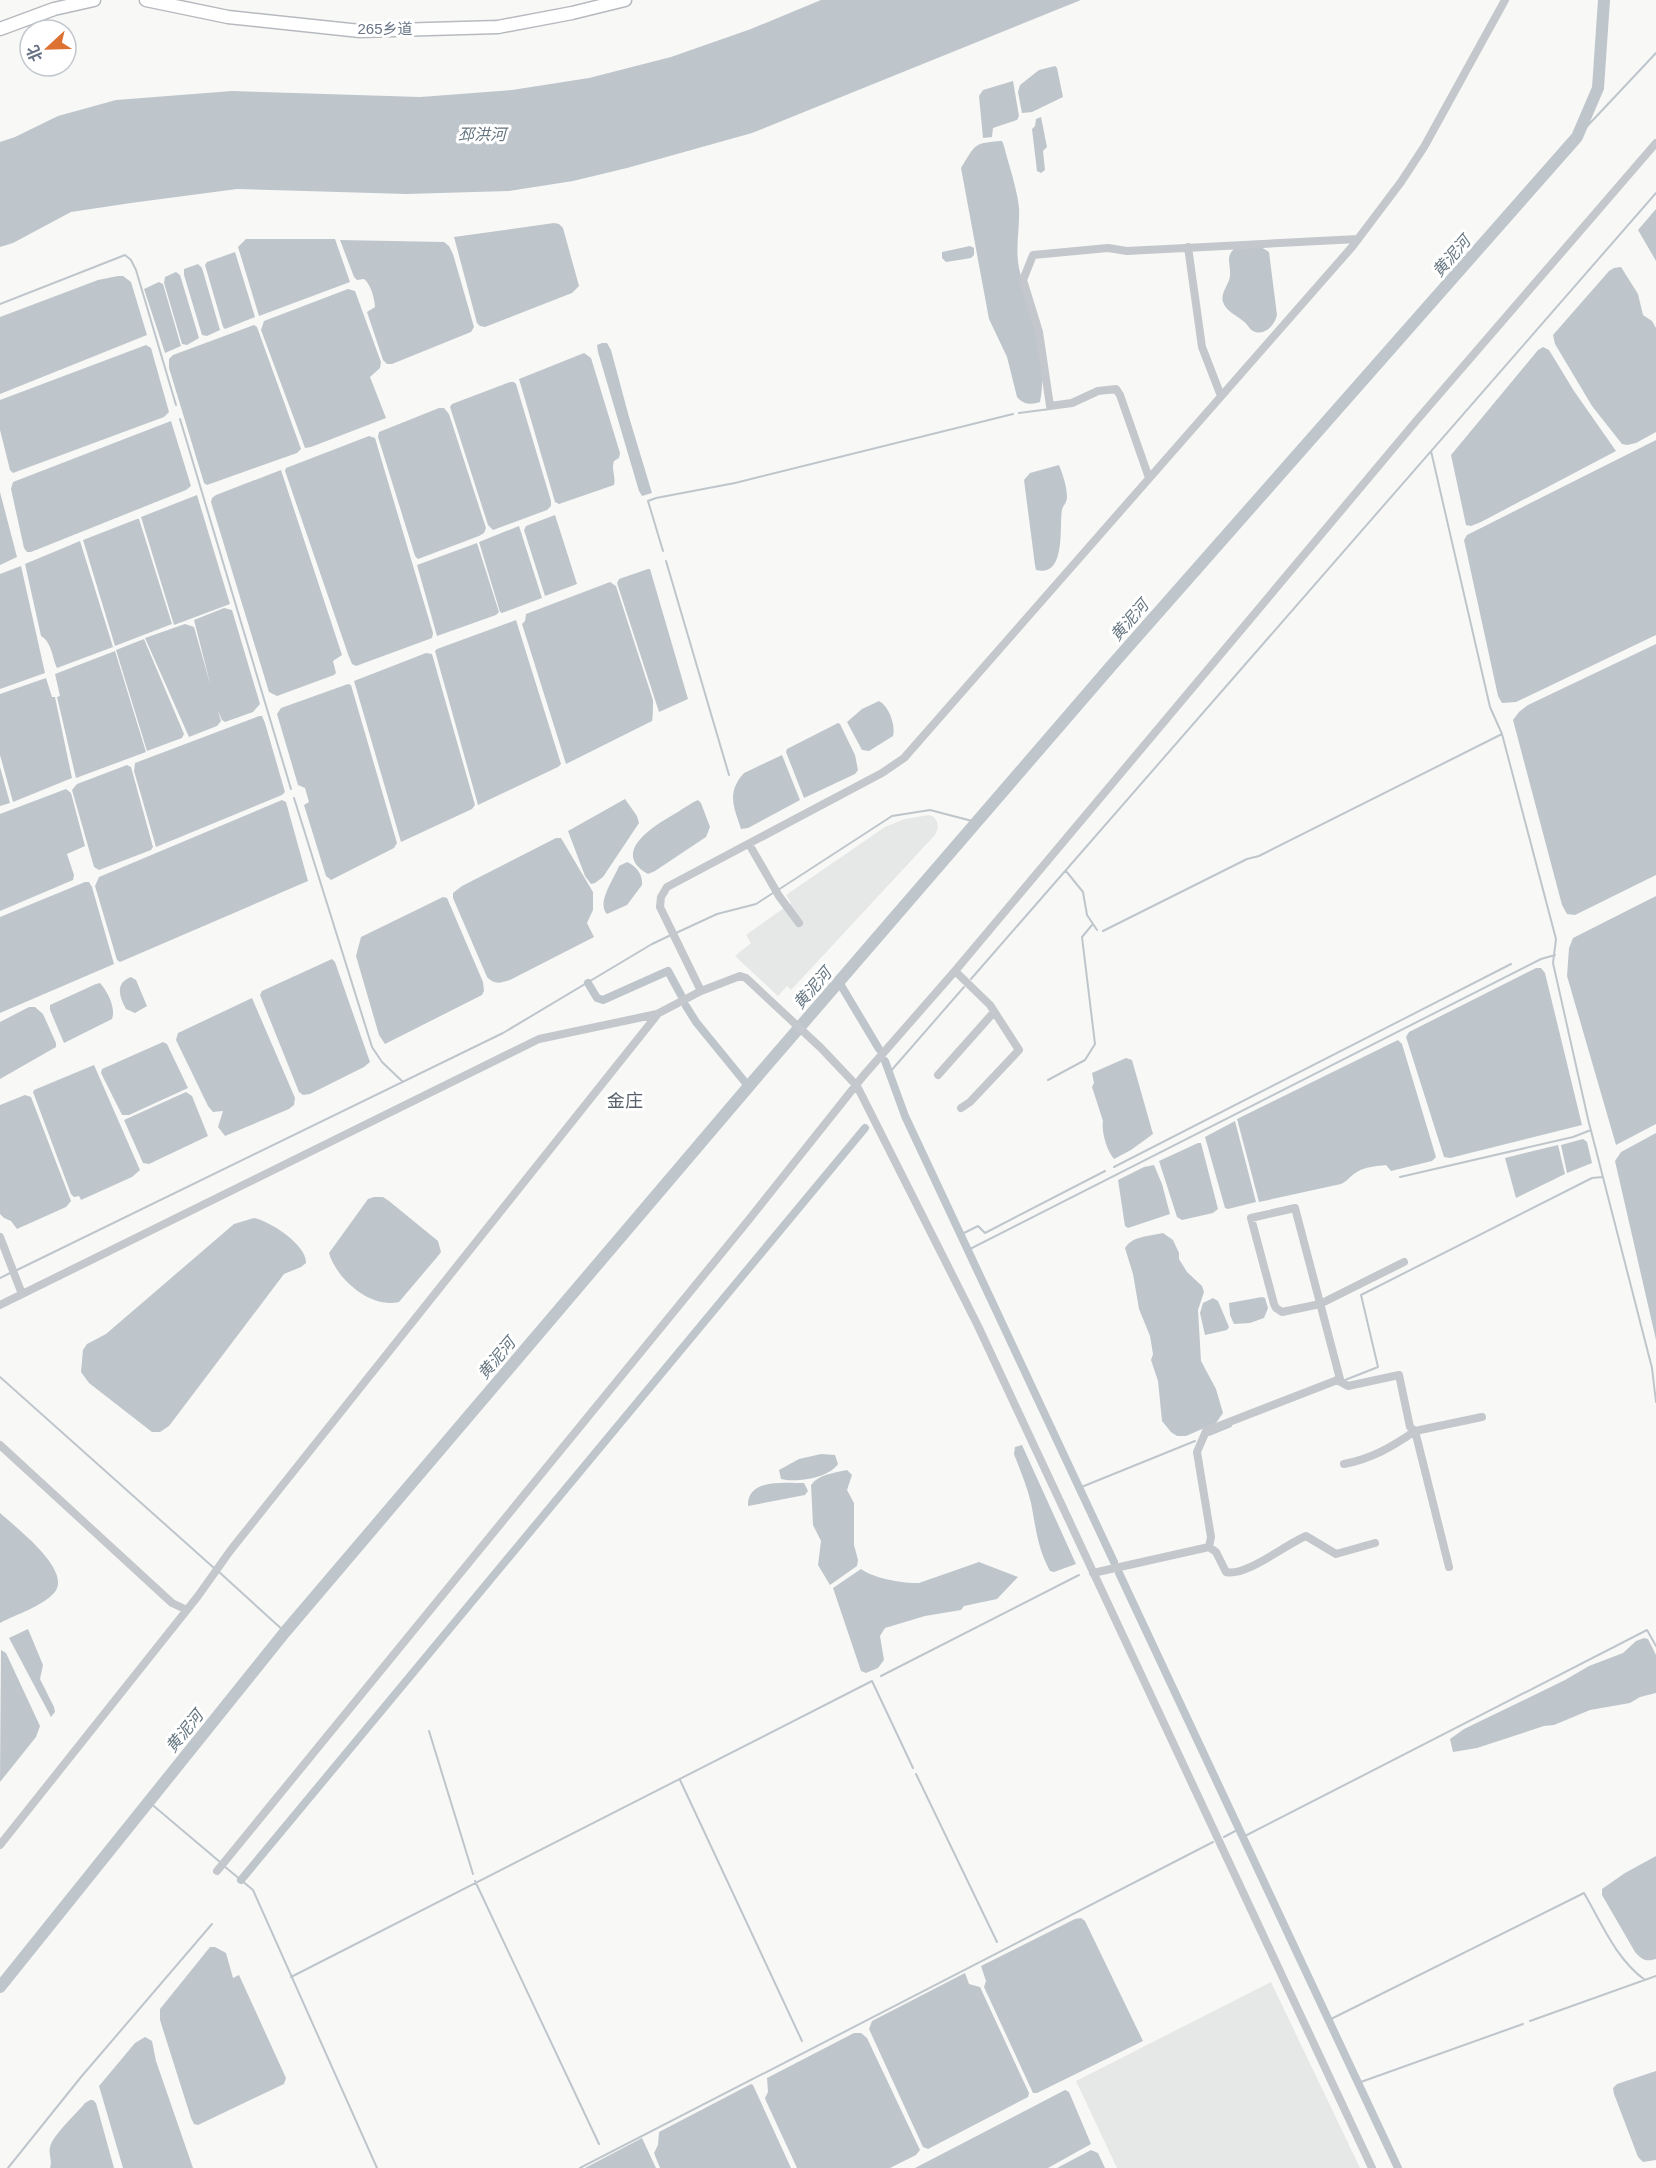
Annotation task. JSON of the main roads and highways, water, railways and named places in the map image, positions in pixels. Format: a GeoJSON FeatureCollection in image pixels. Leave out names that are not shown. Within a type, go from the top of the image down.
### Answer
{"type":"FeatureCollection","features":[{"type":"Feature","properties":{"kind":"water","name":"邳洪河"},"geometry":{"type":"Polygon","coordinates":[[[821,0],[1081,0],[752,133],[573,181],[509,191],[406,194],[237,189],[71,212],[13,243],[0,247],[0,142],[58,116],[116,100],[232,91],[420,97],[512,90],[589,78],[671,57],[751,29],[821,0]]]}},
{"type":"Feature","properties":{"kind":"water"},"geometry":{"type":"Polygon","coordinates":[[[1055,66],[1063,97],[1032,112],[1022,113],[1018,92],[1020,85],[1039,70],[1055,66]]]}},
{"type":"Feature","properties":{"kind":"water"},"geometry":{"type":"Polygon","coordinates":[[[1013,81],[1019,116],[1017,120],[993,128],[992,137],[983,138],[979,96],[983,90],[1013,81]]]}},
{"type":"Feature","properties":{"kind":"water"},"geometry":{"type":"Polygon","coordinates":[[[1041,117],[1047,147],[1043,151],[1045,170],[1041,173],[1037,171],[1032,129],[1036,119],[1041,117]]]}},
{"type":"Feature","properties":{"kind":"water"},"geometry":{"type":"Polygon","coordinates":[[[1002,141],[1018,200],[1019,268],[1040,351],[1042,385],[1040,402],[1034,404],[1025,403],[1017,397],[1007,357],[989,319],[961,168],[976,146],[1002,141]]]}},
{"type":"Feature","properties":{"kind":"water"},"geometry":{"type":"Polygon","coordinates":[[[1656,209],[1656,261],[1638,230],[1656,209]]]}},
{"type":"Feature","properties":{"kind":"water"},"geometry":{"type":"Polygon","coordinates":[[[554,223],[563,228],[579,286],[572,293],[485,327],[480,326],[477,323],[454,237],[554,223]]]}},
{"type":"Feature","properties":{"kind":"water"},"geometry":{"type":"Polygon","coordinates":[[[246,239],[335,239],[350,282],[259,316],[238,247],[246,239]]]}},
{"type":"Feature","properties":{"kind":"water"},"geometry":{"type":"Polygon","coordinates":[[[340,240],[444,242],[453,254],[474,327],[471,332],[387,364],[383,360],[367,312],[375,307],[372,292],[364,279],[357,280],[354,277],[340,240]]]}},
{"type":"Feature","properties":{"kind":"water"},"geometry":{"type":"Polygon","coordinates":[[[970,246],[974,248],[974,255],[971,258],[946,262],[942,258],[942,252],[970,246]]]}},
{"type":"Feature","properties":{"kind":"water"},"geometry":{"type":"Polygon","coordinates":[[[1261,247],[1269,252],[1277,315],[1274,323],[1268,329],[1257,332],[1229,310],[1222,298],[1230,278],[1231,252],[1234,249],[1261,247]]]}},
{"type":"Feature","properties":{"kind":"water"},"geometry":{"type":"Polygon","coordinates":[[[235,252],[255,317],[225,329],[205,265],[207,262],[235,252]]]}},
{"type":"Feature","properties":{"kind":"water"},"geometry":{"type":"Polygon","coordinates":[[[198,264],[202,268],[220,330],[207,336],[202,335],[184,275],[184,269],[198,264]]]}},
{"type":"Feature","properties":{"kind":"water"},"geometry":{"type":"Polygon","coordinates":[[[1621,267],[1638,294],[1643,315],[1652,321],[1656,328],[1656,432],[1636,443],[1627,445],[1622,444],[1592,406],[1555,344],[1553,335],[1609,271],[1621,267]]]}},
{"type":"Feature","properties":{"kind":"water"},"geometry":{"type":"Polygon","coordinates":[[[176,272],[180,275],[199,338],[187,345],[182,344],[164,283],[165,277],[176,272]]]}},
{"type":"Feature","properties":{"kind":"water"},"geometry":{"type":"Polygon","coordinates":[[[123,276],[131,282],[147,335],[0,394],[0,317],[98,280],[123,276]]]}},
{"type":"Feature","properties":{"kind":"water"},"geometry":{"type":"Polygon","coordinates":[[[159,282],[163,284],[181,346],[165,353],[144,289],[159,282]]]}},
{"type":"Feature","properties":{"kind":"water"},"geometry":{"type":"Polygon","coordinates":[[[348,289],[355,291],[381,362],[380,368],[370,377],[386,418],[305,448],[261,330],[264,321],[348,289]]]}},
{"type":"Feature","properties":{"kind":"water"},"geometry":{"type":"Polygon","coordinates":[[[254,325],[257,327],[301,449],[297,453],[207,485],[204,483],[169,368],[169,359],[173,355],[254,325]]]}},
{"type":"Feature","properties":{"kind":"water"},"geometry":{"type":"Polygon","coordinates":[[[607,343],[611,350],[652,493],[642,496],[598,352],[597,345],[607,343]]]}},
{"type":"Feature","properties":{"kind":"water"},"geometry":{"type":"Polygon","coordinates":[[[146,345],[151,348],[169,412],[164,417],[13,473],[10,470],[0,430],[0,400],[146,345]]]}},
{"type":"Feature","properties":{"kind":"water"},"geometry":{"type":"Polygon","coordinates":[[[1543,347],[1549,350],[1574,391],[1616,451],[1481,522],[1471,526],[1466,525],[1451,455],[1538,350],[1543,347]]]}},
{"type":"Feature","properties":{"kind":"water"},"geometry":{"type":"Polygon","coordinates":[[[584,353],[591,358],[620,453],[619,458],[613,464],[614,485],[559,504],[555,502],[519,379],[584,353]]]}},
{"type":"Feature","properties":{"kind":"water"},"geometry":{"type":"Polygon","coordinates":[[[510,382],[516,384],[551,506],[547,510],[493,530],[488,525],[450,407],[452,404],[510,382]]]}},
{"type":"Feature","properties":{"kind":"water"},"geometry":{"type":"Polygon","coordinates":[[[444,408],[449,414],[486,528],[479,536],[418,559],[415,556],[378,437],[379,432],[444,408]]]}},
{"type":"Feature","properties":{"kind":"water"},"geometry":{"type":"Polygon","coordinates":[[[171,421],[191,486],[186,490],[27,552],[24,548],[11,489],[13,482],[171,421]]]}},
{"type":"Feature","properties":{"kind":"water"},"geometry":{"type":"Polygon","coordinates":[[[369,436],[375,438],[433,633],[432,638],[356,666],[352,664],[348,654],[285,471],[286,468],[369,436]]]}},
{"type":"Feature","properties":{"kind":"water"},"geometry":{"type":"Polygon","coordinates":[[[1656,440],[1656,635],[1516,702],[1502,703],[1498,696],[1464,540],[1467,535],[1656,440]]]}},
{"type":"Feature","properties":{"kind":"water"},"geometry":{"type":"Polygon","coordinates":[[[1059,465],[1067,497],[1062,510],[1060,549],[1053,566],[1046,570],[1036,570],[1024,480],[1030,473],[1059,465]]]}},
{"type":"Feature","properties":{"kind":"water"},"geometry":{"type":"Polygon","coordinates":[[[281,470],[342,655],[333,661],[336,673],[334,675],[277,696],[269,692],[211,502],[216,495],[281,470]]]}},
{"type":"Feature","properties":{"kind":"water"},"geometry":{"type":"Polygon","coordinates":[[[0,492],[17,557],[0,565],[0,492]]]}},
{"type":"Feature","properties":{"kind":"water"},"geometry":{"type":"Polygon","coordinates":[[[197,495],[230,604],[174,625],[141,517],[197,495]]]}},
{"type":"Feature","properties":{"kind":"water"},"geometry":{"type":"Polygon","coordinates":[[[555,515],[577,584],[545,596],[524,530],[526,526],[555,515]]]}},
{"type":"Feature","properties":{"kind":"water"},"geometry":{"type":"Polygon","coordinates":[[[139,519],[172,624],[115,646],[83,540],[139,519]]]}},
{"type":"Feature","properties":{"kind":"water"},"geometry":{"type":"Polygon","coordinates":[[[519,526],[542,598],[502,613],[479,542],[519,526]]]}},
{"type":"Feature","properties":{"kind":"water"},"geometry":{"type":"Polygon","coordinates":[[[80,541],[113,647],[57,668],[50,646],[41,636],[25,564],[80,541]]]}},
{"type":"Feature","properties":{"kind":"water"},"geometry":{"type":"Polygon","coordinates":[[[477,543],[499,612],[437,636],[417,565],[477,543]]]}},
{"type":"Feature","properties":{"kind":"water"},"geometry":{"type":"Polygon","coordinates":[[[21,566],[45,673],[0,689],[0,574],[21,566]]]}},
{"type":"Feature","properties":{"kind":"water"},"geometry":{"type":"Polygon","coordinates":[[[650,569],[688,699],[659,712],[617,583],[619,579],[650,569]]]}},
{"type":"Feature","properties":{"kind":"water"},"geometry":{"type":"Polygon","coordinates":[[[610,582],[616,586],[653,700],[652,721],[566,764],[522,624],[526,614],[610,582]]]}},
{"type":"Feature","properties":{"kind":"water"},"geometry":{"type":"Polygon","coordinates":[[[224,608],[232,610],[260,704],[253,712],[225,722],[218,711],[221,721],[217,726],[189,737],[145,638],[185,624],[194,627],[211,687],[194,620],[224,608]]]}},
{"type":"Feature","properties":{"kind":"water"},"geometry":{"type":"Polygon","coordinates":[[[516,620],[561,764],[478,805],[435,651],[516,620]]]}},
{"type":"Feature","properties":{"kind":"water"},"geometry":{"type":"Polygon","coordinates":[[[144,639],[184,734],[182,738],[147,751],[116,650],[144,639]]]}},
{"type":"Feature","properties":{"kind":"water"},"geometry":{"type":"Polygon","coordinates":[[[1656,644],[1656,875],[1575,915],[1567,914],[1562,905],[1513,720],[1528,705],[1656,644]]]}},
{"type":"Feature","properties":{"kind":"water"},"geometry":{"type":"Polygon","coordinates":[[[115,651],[146,752],[76,778],[57,697],[60,696],[55,674],[115,651]]]}},
{"type":"Feature","properties":{"kind":"water"},"geometry":{"type":"Polygon","coordinates":[[[426,653],[432,654],[475,805],[472,809],[401,842],[354,681],[426,653]]]}},
{"type":"Feature","properties":{"kind":"water"},"geometry":{"type":"Polygon","coordinates":[[[46,678],[52,697],[55,697],[72,778],[13,802],[0,755],[0,694],[46,678]]]}},
{"type":"Feature","properties":{"kind":"water"},"geometry":{"type":"Polygon","coordinates":[[[348,684],[351,685],[397,843],[394,848],[331,880],[326,876],[304,805],[309,802],[305,788],[298,785],[277,714],[281,708],[348,684]]]}},
{"type":"Feature","properties":{"kind":"water"},"geometry":{"type":"Polygon","coordinates":[[[879,701],[886,707],[891,717],[893,736],[869,751],[862,750],[847,722],[862,709],[879,701]]]}},
{"type":"Feature","properties":{"kind":"water"},"geometry":{"type":"Polygon","coordinates":[[[262,716],[265,723],[285,792],[156,847],[134,771],[135,763],[262,716]]]}},
{"type":"Feature","properties":{"kind":"water"},"geometry":{"type":"Polygon","coordinates":[[[838,723],[855,755],[858,770],[855,774],[804,798],[786,752],[787,749],[838,723]]]}},
{"type":"Feature","properties":{"kind":"water"},"geometry":{"type":"Polygon","coordinates":[[[782,755],[800,800],[748,828],[741,829],[733,800],[738,780],[744,773],[782,755]]]}},
{"type":"Feature","properties":{"kind":"water"},"geometry":{"type":"Polygon","coordinates":[[[127,765],[131,767],[153,847],[151,850],[99,870],[94,867],[72,790],[77,784],[127,765]]]}},
{"type":"Feature","properties":{"kind":"water"},"geometry":{"type":"Polygon","coordinates":[[[0,767],[10,803],[0,806],[0,767]]]}},
{"type":"Feature","properties":{"kind":"water"},"geometry":{"type":"Polygon","coordinates":[[[66,789],[71,793],[85,846],[67,854],[74,875],[73,880],[0,911],[0,814],[66,789]]]}},
{"type":"Feature","properties":{"kind":"water"},"geometry":{"type":"Polygon","coordinates":[[[625,799],[639,823],[603,877],[591,884],[585,876],[568,831],[625,799]]]}},
{"type":"Feature","properties":{"kind":"water"},"geometry":{"type":"Polygon","coordinates":[[[282,800],[286,802],[308,881],[120,962],[117,960],[95,886],[99,877],[282,800]]]}},
{"type":"Feature","properties":{"kind":"water"},"geometry":{"type":"Polygon","coordinates":[[[698,800],[710,827],[706,837],[648,874],[637,865],[633,857],[640,839],[659,823],[698,800]]]}},
{"type":"Feature","properties":{"kind":"water"},"geometry":{"type":"Polygon","coordinates":[[[556,838],[561,838],[593,892],[593,910],[587,923],[594,937],[510,980],[495,982],[487,977],[453,898],[453,893],[462,886],[556,838]]]}},
{"type":"Feature","properties":{"kind":"water"},"geometry":{"type":"Polygon","coordinates":[[[627,862],[638,871],[642,885],[627,905],[607,914],[604,904],[607,891],[619,866],[627,862]]]}},
{"type":"Feature","properties":{"kind":"water"},"geometry":{"type":"Polygon","coordinates":[[[89,882],[92,887],[114,964],[0,1013],[0,917],[89,882]]]}},
{"type":"Feature","properties":{"kind":"water"},"geometry":{"type":"Polygon","coordinates":[[[1656,896],[1656,1124],[1616,1145],[1567,976],[1569,948],[1573,938],[1656,896]]]}},
{"type":"Feature","properties":{"kind":"water"},"geometry":{"type":"Polygon","coordinates":[[[443,897],[447,898],[483,982],[484,991],[482,995],[385,1044],[379,1035],[356,956],[361,937],[443,897]]]}},
{"type":"Feature","properties":{"kind":"water"},"geometry":{"type":"Polygon","coordinates":[[[332,959],[370,1062],[310,1094],[303,1095],[299,1092],[260,995],[262,991],[332,959]]]}},
{"type":"Feature","properties":{"kind":"water"},"geometry":{"type":"Polygon","coordinates":[[[1536,968],[1541,968],[1545,973],[1582,1125],[1450,1158],[1444,1157],[1406,1037],[1409,1032],[1536,968]]]}},
{"type":"Feature","properties":{"kind":"water"},"geometry":{"type":"Polygon","coordinates":[[[131,977],[136,980],[147,1006],[135,1013],[126,1009],[120,995],[122,983],[131,977]]]}},
{"type":"Feature","properties":{"kind":"water"},"geometry":{"type":"Polygon","coordinates":[[[100,983],[110,1000],[113,1010],[112,1019],[64,1043],[50,1005],[100,983]]]}},
{"type":"Feature","properties":{"kind":"water"},"geometry":{"type":"Polygon","coordinates":[[[252,998],[295,1098],[294,1105],[225,1136],[218,1127],[223,1111],[213,1112],[208,1106],[176,1040],[178,1033],[252,998]]]}},
{"type":"Feature","properties":{"kind":"water"},"geometry":{"type":"Polygon","coordinates":[[[29,1007],[35,1007],[43,1014],[56,1047],[0,1079],[0,1022],[29,1007]]]}},
{"type":"Feature","properties":{"kind":"water"},"geometry":{"type":"Polygon","coordinates":[[[1398,1040],[1402,1044],[1436,1157],[1432,1161],[1391,1171],[1386,1165],[1367,1168],[1355,1173],[1341,1184],[1259,1202],[1237,1119],[1398,1040]]]}},
{"type":"Feature","properties":{"kind":"water"},"geometry":{"type":"Polygon","coordinates":[[[163,1042],[167,1044],[188,1088],[129,1115],[122,1115],[101,1073],[102,1069],[163,1042]]]}},
{"type":"Feature","properties":{"kind":"water"},"geometry":{"type":"Polygon","coordinates":[[[1126,1058],[1132,1060],[1153,1134],[1114,1159],[1105,1141],[1103,1121],[1092,1087],[1094,1083],[1092,1073],[1126,1058]]]}},
{"type":"Feature","properties":{"kind":"water"},"geometry":{"type":"Polygon","coordinates":[[[94,1065],[140,1170],[132,1177],[81,1200],[79,1196],[74,1197],[71,1194],[33,1092],[94,1065]]]}},
{"type":"Feature","properties":{"kind":"water"},"geometry":{"type":"Polygon","coordinates":[[[186,1092],[192,1096],[208,1136],[149,1164],[143,1163],[124,1120],[186,1092]]]}},
{"type":"Feature","properties":{"kind":"water"},"geometry":{"type":"Polygon","coordinates":[[[25,1095],[31,1097],[71,1201],[66,1207],[17,1229],[11,1221],[0,1214],[0,1105],[25,1095]]]}},
{"type":"Feature","properties":{"kind":"water"},"geometry":{"type":"Polygon","coordinates":[[[1235,1121],[1256,1202],[1228,1209],[1225,1208],[1205,1137],[1235,1121]]]}},
{"type":"Feature","properties":{"kind":"water"},"geometry":{"type":"Polygon","coordinates":[[[1656,1133],[1656,1340],[1615,1161],[1621,1152],[1656,1133]]]}},
{"type":"Feature","properties":{"kind":"water"},"geometry":{"type":"Polygon","coordinates":[[[1583,1139],[1587,1142],[1592,1163],[1567,1173],[1561,1145],[1583,1139]]]}},
{"type":"Feature","properties":{"kind":"water"},"geometry":{"type":"Polygon","coordinates":[[[1201,1143],[1218,1209],[1213,1213],[1182,1220],[1177,1217],[1159,1161],[1201,1143]]]}},
{"type":"Feature","properties":{"kind":"water"},"geometry":{"type":"Polygon","coordinates":[[[1558,1145],[1565,1174],[1516,1198],[1505,1158],[1558,1145]]]}},
{"type":"Feature","properties":{"kind":"water"},"geometry":{"type":"Polygon","coordinates":[[[1154,1165],[1170,1214],[1128,1228],[1125,1226],[1118,1180],[1144,1167],[1154,1165]]]}},
{"type":"Feature","properties":{"kind":"water"},"geometry":{"type":"Polygon","coordinates":[[[383,1197],[389,1201],[438,1241],[441,1252],[399,1302],[377,1301],[356,1290],[339,1272],[329,1253],[368,1199],[383,1197]]]}},
{"type":"Feature","properties":{"kind":"water"},"geometry":{"type":"Polygon","coordinates":[[[254,1218],[286,1235],[301,1249],[306,1263],[284,1274],[169,1426],[160,1432],[152,1432],[89,1383],[81,1372],[83,1350],[87,1344],[106,1334],[234,1224],[254,1218]]]}},
{"type":"Feature","properties":{"kind":"water"},"geometry":{"type":"Polygon","coordinates":[[[1163,1233],[1173,1240],[1179,1253],[1179,1259],[1187,1272],[1202,1286],[1204,1292],[1198,1310],[1201,1361],[1216,1389],[1223,1413],[1216,1423],[1186,1436],[1177,1436],[1162,1421],[1158,1381],[1151,1360],[1153,1354],[1150,1336],[1139,1309],[1133,1274],[1125,1248],[1137,1239],[1163,1233]]]}},
{"type":"Feature","properties":{"kind":"water"},"geometry":{"type":"Polygon","coordinates":[[[1213,1298],[1218,1301],[1229,1327],[1227,1330],[1205,1335],[1200,1313],[1203,1303],[1213,1298]]]}},
{"type":"Feature","properties":{"kind":"water"},"geometry":{"type":"Polygon","coordinates":[[[1265,1298],[1268,1308],[1264,1318],[1250,1323],[1234,1324],[1230,1315],[1229,1303],[1265,1298]]]}},
{"type":"Feature","properties":{"kind":"water"},"geometry":{"type":"Polygon","coordinates":[[[1022,1445],[1076,1564],[1054,1572],[1050,1571],[1042,1554],[1029,1497],[1014,1454],[1015,1447],[1022,1445]]]}},
{"type":"Feature","properties":{"kind":"water"},"geometry":{"type":"Polygon","coordinates":[[[821,1454],[835,1455],[838,1464],[834,1469],[812,1478],[781,1479],[779,1470],[799,1459],[821,1454]]]}},
{"type":"Feature","properties":{"kind":"water"},"geometry":{"type":"Polygon","coordinates":[[[847,1470],[852,1475],[847,1490],[854,1503],[854,1545],[858,1560],[857,1566],[830,1585],[818,1565],[821,1541],[813,1525],[811,1485],[822,1476],[847,1470]]]}},
{"type":"Feature","properties":{"kind":"water"},"geometry":{"type":"Polygon","coordinates":[[[804,1483],[808,1491],[805,1495],[748,1506],[749,1497],[760,1486],[804,1483]]]}},
{"type":"Feature","properties":{"kind":"water"},"geometry":{"type":"Polygon","coordinates":[[[0,1513],[50,1562],[56,1573],[58,1584],[49,1598],[0,1623],[0,1513]]]}},
{"type":"Feature","properties":{"kind":"water"},"geometry":{"type":"Polygon","coordinates":[[[979,1562],[1018,1577],[997,1599],[885,1628],[880,1636],[884,1660],[878,1668],[866,1673],[861,1671],[833,1588],[861,1569],[889,1580],[919,1583],[979,1562]]]}},
{"type":"Feature","properties":{"kind":"water"},"geometry":{"type":"Polygon","coordinates":[[[28,1629],[43,1665],[40,1679],[54,1707],[55,1712],[51,1717],[9,1638],[28,1629]]]}},
{"type":"Feature","properties":{"kind":"water"},"geometry":{"type":"Polygon","coordinates":[[[1648,1639],[1656,1655],[1656,1693],[1640,1697],[1630,1703],[1590,1710],[1554,1725],[1544,1726],[1477,1748],[1453,1752],[1450,1739],[1464,1729],[1589,1666],[1623,1653],[1636,1641],[1648,1639]]]}},
{"type":"Feature","properties":{"kind":"water"},"geometry":{"type":"Polygon","coordinates":[[[1,1650],[6,1653],[40,1726],[36,1737],[0,1782],[1,1650]]]}},
{"type":"Feature","properties":{"kind":"water"},"geometry":{"type":"Polygon","coordinates":[[[1656,1856],[1656,1959],[1647,1960],[1642,1959],[1635,1952],[1602,1895],[1602,1889],[1656,1856]]]}},
{"type":"Feature","properties":{"kind":"water"},"geometry":{"type":"Polygon","coordinates":[[[1081,1918],[1085,1921],[1143,2041],[1033,2093],[984,1987],[986,1981],[981,1966],[1081,1918]]]}},
{"type":"Feature","properties":{"kind":"water"},"geometry":{"type":"Polygon","coordinates":[[[210,1947],[226,1953],[233,1978],[239,1975],[286,2078],[284,2084],[198,2125],[194,2124],[191,2118],[160,2020],[160,2009],[210,1947]]]}},
{"type":"Feature","properties":{"kind":"water"},"geometry":{"type":"Polygon","coordinates":[[[965,1973],[969,1984],[980,1987],[1029,2093],[1028,2097],[928,2149],[923,2147],[869,2029],[872,2021],[965,1973]]]}},
{"type":"Feature","properties":{"kind":"water"},"geometry":{"type":"Polygon","coordinates":[[[854,2033],[861,2033],[867,2038],[920,2150],[916,2155],[890,2168],[797,2168],[765,2098],[768,2092],[767,2078],[854,2033]]]}},
{"type":"Feature","properties":{"kind":"water"},"geometry":{"type":"Polygon","coordinates":[[[145,2037],[152,2041],[156,2061],[193,2168],[123,2168],[99,2086],[135,2043],[145,2037]]]}},
{"type":"Feature","properties":{"kind":"water"},"geometry":{"type":"Polygon","coordinates":[[[1656,2071],[1656,2160],[1643,2162],[1638,2157],[1613,2088],[1617,2084],[1656,2071]]]}},
{"type":"Feature","properties":{"kind":"water"},"geometry":{"type":"Polygon","coordinates":[[[751,2084],[791,2168],[660,2168],[654,2153],[658,2145],[659,2132],[751,2084]]]}},
{"type":"Feature","properties":{"kind":"water"},"geometry":{"type":"Polygon","coordinates":[[[1065,2090],[1069,2092],[1091,2144],[1048,2168],[915,2168],[1065,2090]]]}},
{"type":"Feature","properties":{"kind":"water"},"geometry":{"type":"Polygon","coordinates":[[[90,2100],[96,2103],[114,2168],[50,2168],[50,2147],[54,2139],[90,2100]]]}},
{"type":"Feature","properties":{"kind":"water"},"geometry":{"type":"Polygon","coordinates":[[[642,2138],[656,2168],[585,2168],[642,2138]]]}},
{"type":"Feature","properties":{"kind":"water"},"geometry":{"type":"Polygon","coordinates":[[[1091,2150],[1098,2153],[1105,2168],[1057,2168],[1091,2150]]]}},
{"type":"Feature","properties":{"kind":"waterway","name":"黄泥河"},"geometry":{"type":"LineString","coordinates":[[0,1987],[285,1632],[755,1079],[1112,665],[1577,137],[1598,88],[1604,0]]}},
{"type":"Feature","properties":{"kind":"waterway"},"geometry":{"type":"LineString","coordinates":[[1577,137],[1656,53]]}},
{"type":"Feature","properties":{"kind":"waterway"},"geometry":{"type":"LineString","coordinates":[[971,979],[1656,193]]}},
{"type":"Feature","properties":{"kind":"waterway"},"geometry":{"type":"LineString","coordinates":[[0,304],[125,255],[131,260],[136,270],[176,405]]}},
{"type":"Feature","properties":{"kind":"waterway"},"geometry":{"type":"LineString","coordinates":[[1019,413],[1050,409]]}},
{"type":"Feature","properties":{"kind":"waterway"},"geometry":{"type":"LineString","coordinates":[[663,551],[648,501],[735,483],[1013,414]]}},
{"type":"Feature","properties":{"kind":"waterway"},"geometry":{"type":"LineString","coordinates":[[180,419],[291,789]]}},
{"type":"Feature","properties":{"kind":"waterway"},"geometry":{"type":"LineString","coordinates":[[1431,451],[1490,707],[1502,734],[1556,939],[1553,963],[1588,1119],[1652,1368],[1656,1402]]}},
{"type":"Feature","properties":{"kind":"waterway"},"geometry":{"type":"LineString","coordinates":[[666,561],[729,775]]}},
{"type":"Feature","properties":{"kind":"waterway"},"geometry":{"type":"LineString","coordinates":[[1103,931],[1247,859],[1259,856],[1502,734]]}},
{"type":"Feature","properties":{"kind":"waterway"},"geometry":{"type":"LineString","coordinates":[[294,798],[372,1047],[382,1062],[403,1082]]}},
{"type":"Feature","properties":{"kind":"waterway"},"geometry":{"type":"LineString","coordinates":[[778,890],[892,816],[930,810],[976,822]]}},
{"type":"Feature","properties":{"kind":"waterway"},"geometry":{"type":"LineString","coordinates":[[1066,871],[1083,892],[1087,915],[1097,930]]}},
{"type":"Feature","properties":{"kind":"waterway"},"geometry":{"type":"LineString","coordinates":[[676,933],[717,914],[756,904],[773,893]]}},
{"type":"Feature","properties":{"kind":"waterway"},"geometry":{"type":"LineString","coordinates":[[1048,1080],[1085,1060],[1095,1044],[1082,937],[1092,925]]}},
{"type":"Feature","properties":{"kind":"waterway"},"geometry":{"type":"LineString","coordinates":[[17,1270],[503,1033],[671,935]]}},
{"type":"Feature","properties":{"kind":"waterway"},"geometry":{"type":"LineString","coordinates":[[968,1250],[1541,959],[1555,955]]}},
{"type":"Feature","properties":{"kind":"waterway"},"geometry":{"type":"LineString","coordinates":[[1114,1167],[1511,964]]}},
{"type":"Feature","properties":{"kind":"waterway"},"geometry":{"type":"LineString","coordinates":[[588,983],[597,998],[603,1000],[668,971],[681,995]]}},
{"type":"Feature","properties":{"kind":"waterway"},"geometry":{"type":"LineString","coordinates":[[839,982],[879,1049]]}},
{"type":"Feature","properties":{"kind":"waterway"},"geometry":{"type":"LineString","coordinates":[[890,1072],[964,987]]}},
{"type":"Feature","properties":{"kind":"waterway"},"geometry":{"type":"LineString","coordinates":[[686,1006],[696,1022],[749,1087]]}},
{"type":"Feature","properties":{"kind":"waterway"},"geometry":{"type":"LineString","coordinates":[[885,1061],[905,1116],[1114,1562]]}},
{"type":"Feature","properties":{"kind":"waterway"},"geometry":{"type":"LineString","coordinates":[[241,1880],[865,1128]]}},
{"type":"Feature","properties":{"kind":"waterway"},"geometry":{"type":"LineString","coordinates":[[1400,1177],[1573,1137],[1591,1130]]}},
{"type":"Feature","properties":{"kind":"waterway"},"geometry":{"type":"LineString","coordinates":[[960,1235],[978,1226],[985,1233],[1105,1171]]}},
{"type":"Feature","properties":{"kind":"waterway"},"geometry":{"type":"LineString","coordinates":[[1345,1380],[1378,1367],[1361,1295],[1592,1178],[1603,1177]]}},
{"type":"Feature","properties":{"kind":"waterway"},"geometry":{"type":"LineString","coordinates":[[0,1278],[12,1272]]}},
{"type":"Feature","properties":{"kind":"waterway"},"geometry":{"type":"LineString","coordinates":[[0,1377],[214,1568]]}},
{"type":"Feature","properties":{"kind":"waterway"},"geometry":{"type":"LineString","coordinates":[[1209,1435],[1231,1426]]}},
{"type":"Feature","properties":{"kind":"waterway"},"geometry":{"type":"LineString","coordinates":[[1079,1488],[1195,1441]]}},
{"type":"Feature","properties":{"kind":"waterway"},"geometry":{"type":"LineString","coordinates":[[218,1571],[285,1632]]}},
{"type":"Feature","properties":{"kind":"waterway"},"geometry":{"type":"LineString","coordinates":[[1119,1573],[1398,2168]]}},
{"type":"Feature","properties":{"kind":"waterway"},"geometry":{"type":"LineString","coordinates":[[881,1676],[1079,1575]]}},
{"type":"Feature","properties":{"kind":"waterway"},"geometry":{"type":"LineString","coordinates":[[1243,1837],[1647,1630],[1656,1646]]}},
{"type":"Feature","properties":{"kind":"waterway"},"geometry":{"type":"LineString","coordinates":[[291,1977],[872,1681],[913,1768]]}},
{"type":"Feature","properties":{"kind":"waterway"},"geometry":{"type":"LineString","coordinates":[[429,1731],[473,1874]]}},
{"type":"Feature","properties":{"kind":"waterway"},"geometry":{"type":"LineString","coordinates":[[916,1774],[997,1942]]}},
{"type":"Feature","properties":{"kind":"waterway"},"geometry":{"type":"LineString","coordinates":[[680,1780],[802,2041]]}},
{"type":"Feature","properties":{"kind":"waterway"},"geometry":{"type":"LineString","coordinates":[[149,1802],[220,1862]]}},
{"type":"Feature","properties":{"kind":"waterway"},"geometry":{"type":"LineString","coordinates":[[1224,1837],[1239,1829]]}},
{"type":"Feature","properties":{"kind":"waterway"},"geometry":{"type":"LineString","coordinates":[[580,2168],[1213,1842]]}},
{"type":"Feature","properties":{"kind":"waterway"},"geometry":{"type":"LineString","coordinates":[[224,1866],[253,1890],[377,2168]]}},
{"type":"Feature","properties":{"kind":"waterway"},"geometry":{"type":"LineString","coordinates":[[475,1881],[599,2144]]}},
{"type":"Feature","properties":{"kind":"waterway"},"geometry":{"type":"LineString","coordinates":[[1329,2020],[1584,1893],[1618,1951],[1635,1972],[1645,1980]]}},
{"type":"Feature","properties":{"kind":"waterway"},"geometry":{"type":"LineString","coordinates":[[8,2168],[81,2077],[212,1924]]}},
{"type":"Feature","properties":{"kind":"waterway"},"geometry":{"type":"LineString","coordinates":[[1530,2021],[1656,1976]]}},
{"type":"Feature","properties":{"kind":"waterway"},"geometry":{"type":"LineString","coordinates":[[1358,2083],[1523,2024]]}},
{"type":"Feature","properties":{"kind":"district","name":"金庄"},"geometry":{"type":"Point","coordinates":[625,1101]}}]}
